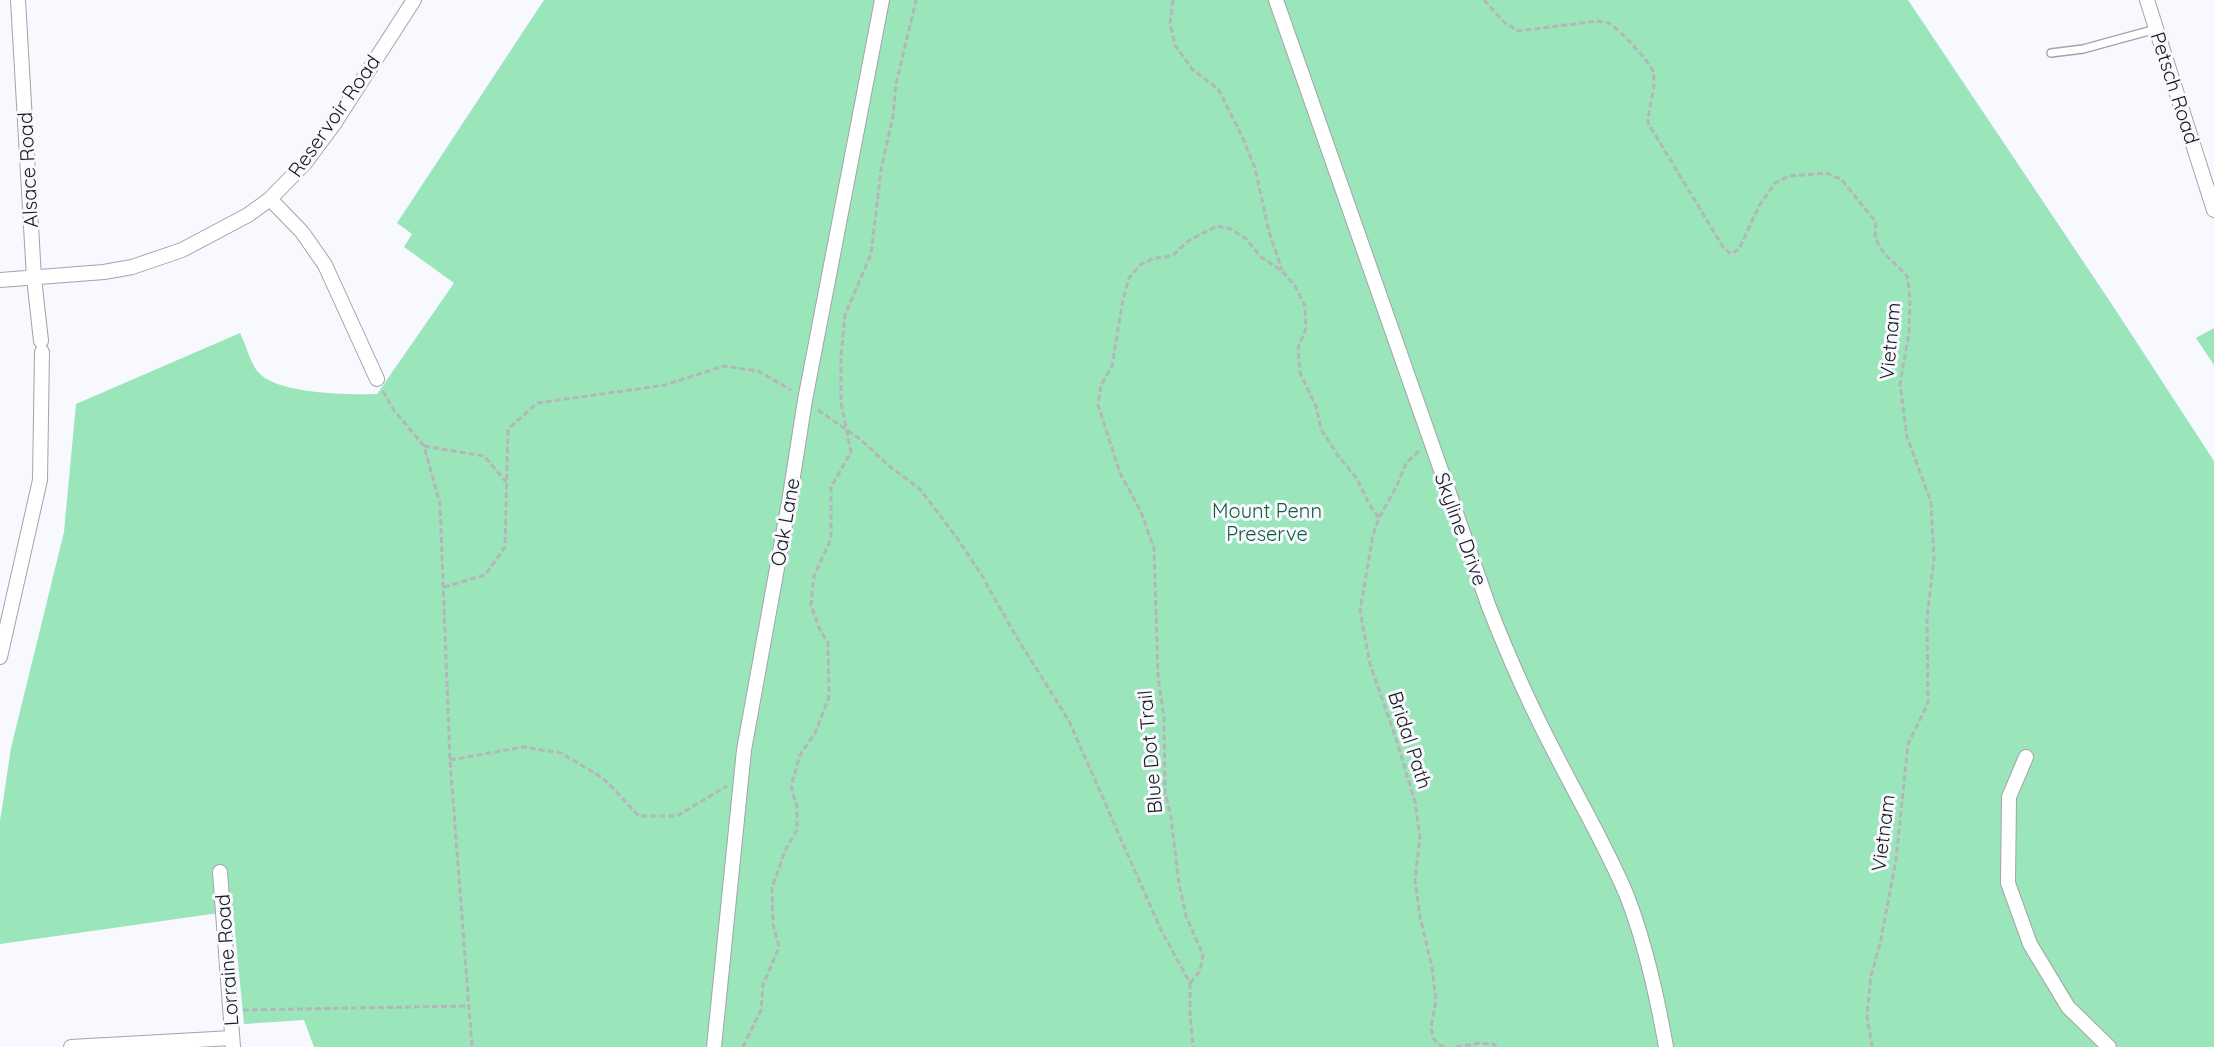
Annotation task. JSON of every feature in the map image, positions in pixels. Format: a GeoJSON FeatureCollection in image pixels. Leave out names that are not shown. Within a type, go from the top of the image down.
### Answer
{"type":"FeatureCollection","features":[{"type":"Feature","properties":{"kind":"street","name":"Alsace Road"},"geometry":{"type":"LineString","coordinates":[[0,657],[40,480],[41,346],[34,278],[18,0]]}},
{"type":"Feature","properties":{"kind":"street","name":"Reservoir Road"},"geometry":{"type":"LineString","coordinates":[[0,280],[104,272],[157,260],[217,233],[248,215],[270,199],[305,163],[324,138],[414,0]]}},
{"type":"Feature","properties":{"kind":"street","name":"Oak Lane"},"geometry":{"type":"LineString","coordinates":[[714,1047],[744,750],[805,400],[882,0]]}},
{"type":"Feature","properties":{"kind":"street","name":"Skyline Drive"},"geometry":{"type":"LineString","coordinates":[[1276,0],[1489,607],[1517,677],[1600,836],[1627,897],[1647,956],[1666,1047]]}},
{"type":"Feature","properties":{"kind":"street","name":"Petsch Road"},"geometry":{"type":"LineString","coordinates":[[2147,0],[2214,210]]}},
{"type":"Feature","properties":{"kind":"street"},"geometry":{"type":"LineString","coordinates":[[270,199],[302,232],[325,266],[377,379]]}},
{"type":"Feature","properties":{"kind":"street"},"geometry":{"type":"LineString","coordinates":[[2026,757],[2009,797],[2008,883],[2030,944],[2068,1007],[2109,1047]]}},
{"type":"Feature","properties":{"kind":"street","name":"Lorraine Road"},"geometry":{"type":"LineString","coordinates":[[220,872],[233,1042]]}},
{"type":"Feature","properties":{"kind":"street"},"geometry":{"type":"LineString","coordinates":[[71,1047],[233,1042]]}},
{"type":"Feature","properties":{"kind":"lane"},"geometry":{"type":"LineString","coordinates":[[2051,53],[2083,49],[2156,29]]}},
{"type":"Feature","properties":{"kind":"path"},"geometry":{"type":"LineString","coordinates":[[743,1047],[760,1010],[763,985],[779,947],[773,924],[772,888],[785,851],[796,830],[797,807],[791,786],[800,755],[815,733],[829,697],[828,643],[819,628],[811,605],[814,576],[831,539],[831,487],[851,452],[841,403],[841,357],[845,315],[871,254],[881,170],[893,116],[896,84],[916,0]]}},
{"type":"Feature","properties":{"kind":"path"},"geometry":{"type":"LineString","coordinates":[[1173,0],[1170,23],[1175,45],[1192,69],[1218,88],[1240,134],[1255,168],[1269,232],[1283,272]]}},
{"type":"Feature","properties":{"kind":"path","name":"Vietnam"},"geometry":{"type":"LineString","coordinates":[[1484,0],[1504,22],[1518,32],[1597,21],[1610,23],[1641,54],[1653,69],[1654,86],[1648,111],[1648,123],[1723,247],[1731,254],[1739,249],[1759,206],[1775,183],[1789,176],[1826,173],[1841,179],[1876,222],[1875,238],[1884,253],[1907,276],[1910,298],[1909,333],[1900,384],[1907,437],[1931,502],[1933,525],[1934,558],[1927,618],[1928,703],[1908,744],[1896,860],[1880,944],[1871,976],[1868,1016],[1872,1047]]}},
{"type":"Feature","properties":{"kind":"path","name":"Blue Dot Trail"},"geometry":{"type":"LineString","coordinates":[[1190,983],[1200,971],[1203,955],[1186,916],[1181,895],[1166,792],[1164,718],[1158,677],[1154,597],[1154,548],[1141,512],[1120,473],[1098,405],[1101,385],[1112,366],[1123,299],[1129,278],[1141,264],[1155,258],[1172,256],[1188,241],[1217,226],[1231,229],[1246,239],[1261,257],[1283,272],[1295,286],[1305,306],[1306,328],[1298,348],[1300,373],[1316,406],[1321,429],[1357,479],[1369,504],[1379,518]]}},
{"type":"Feature","properties":{"kind":"path"},"geometry":{"type":"LineString","coordinates":[[444,587],[485,575],[505,547],[508,429],[537,403],[664,385],[724,366],[758,370],[782,383],[846,429],[920,489],[981,574],[1014,633],[1069,721],[1161,930],[1190,983],[1193,1047]]}},
{"type":"Feature","properties":{"kind":"path"},"geometry":{"type":"LineString","coordinates":[[377,379],[393,409],[424,446],[440,504],[450,760],[472,1047]]}},
{"type":"Feature","properties":{"kind":"path"},"geometry":{"type":"LineString","coordinates":[[424,446],[484,456],[508,483]]}},
{"type":"Feature","properties":{"kind":"path","name":"Bridal Path"},"geometry":{"type":"LineString","coordinates":[[1421,450],[1406,463],[1379,518],[1373,535],[1360,611],[1370,664],[1415,802],[1420,837],[1415,880],[1420,917],[1432,967],[1436,1001],[1431,1028],[1438,1046],[1444,1047]]}},
{"type":"Feature","properties":{"kind":"path"},"geometry":{"type":"LineString","coordinates":[[450,760],[524,747],[561,753],[603,778],[639,816],[677,816],[723,787],[740,784]]}},
{"type":"Feature","properties":{"kind":"path"},"geometry":{"type":"LineString","coordinates":[[230,1010],[470,1006]]}},
{"type":"Feature","properties":{"kind":"path"},"geometry":{"type":"LineString","coordinates":[[1456,1047],[1479,1043],[1494,1044],[1496,1047]]}},
{"type":"Feature","properties":{"kind":"green space","name":"Mount Penn Preserve"},"geometry":{"type":"Polygon","coordinates":[[[544,0],[1908,0],[2214,461],[2214,1047],[314,1047],[304,1020],[244,1024],[233,911],[0,944],[0,821],[11,748],[64,532],[76,404],[240,333],[258,372],[280,385],[314,392],[377,394],[454,283],[404,247],[412,234],[397,223],[544,0]]]}},
{"type":"Feature","properties":{"kind":"green space"},"geometry":{"type":"Polygon","coordinates":[[[2214,328],[2214,365],[2196,338],[2214,328]]]}}]}
